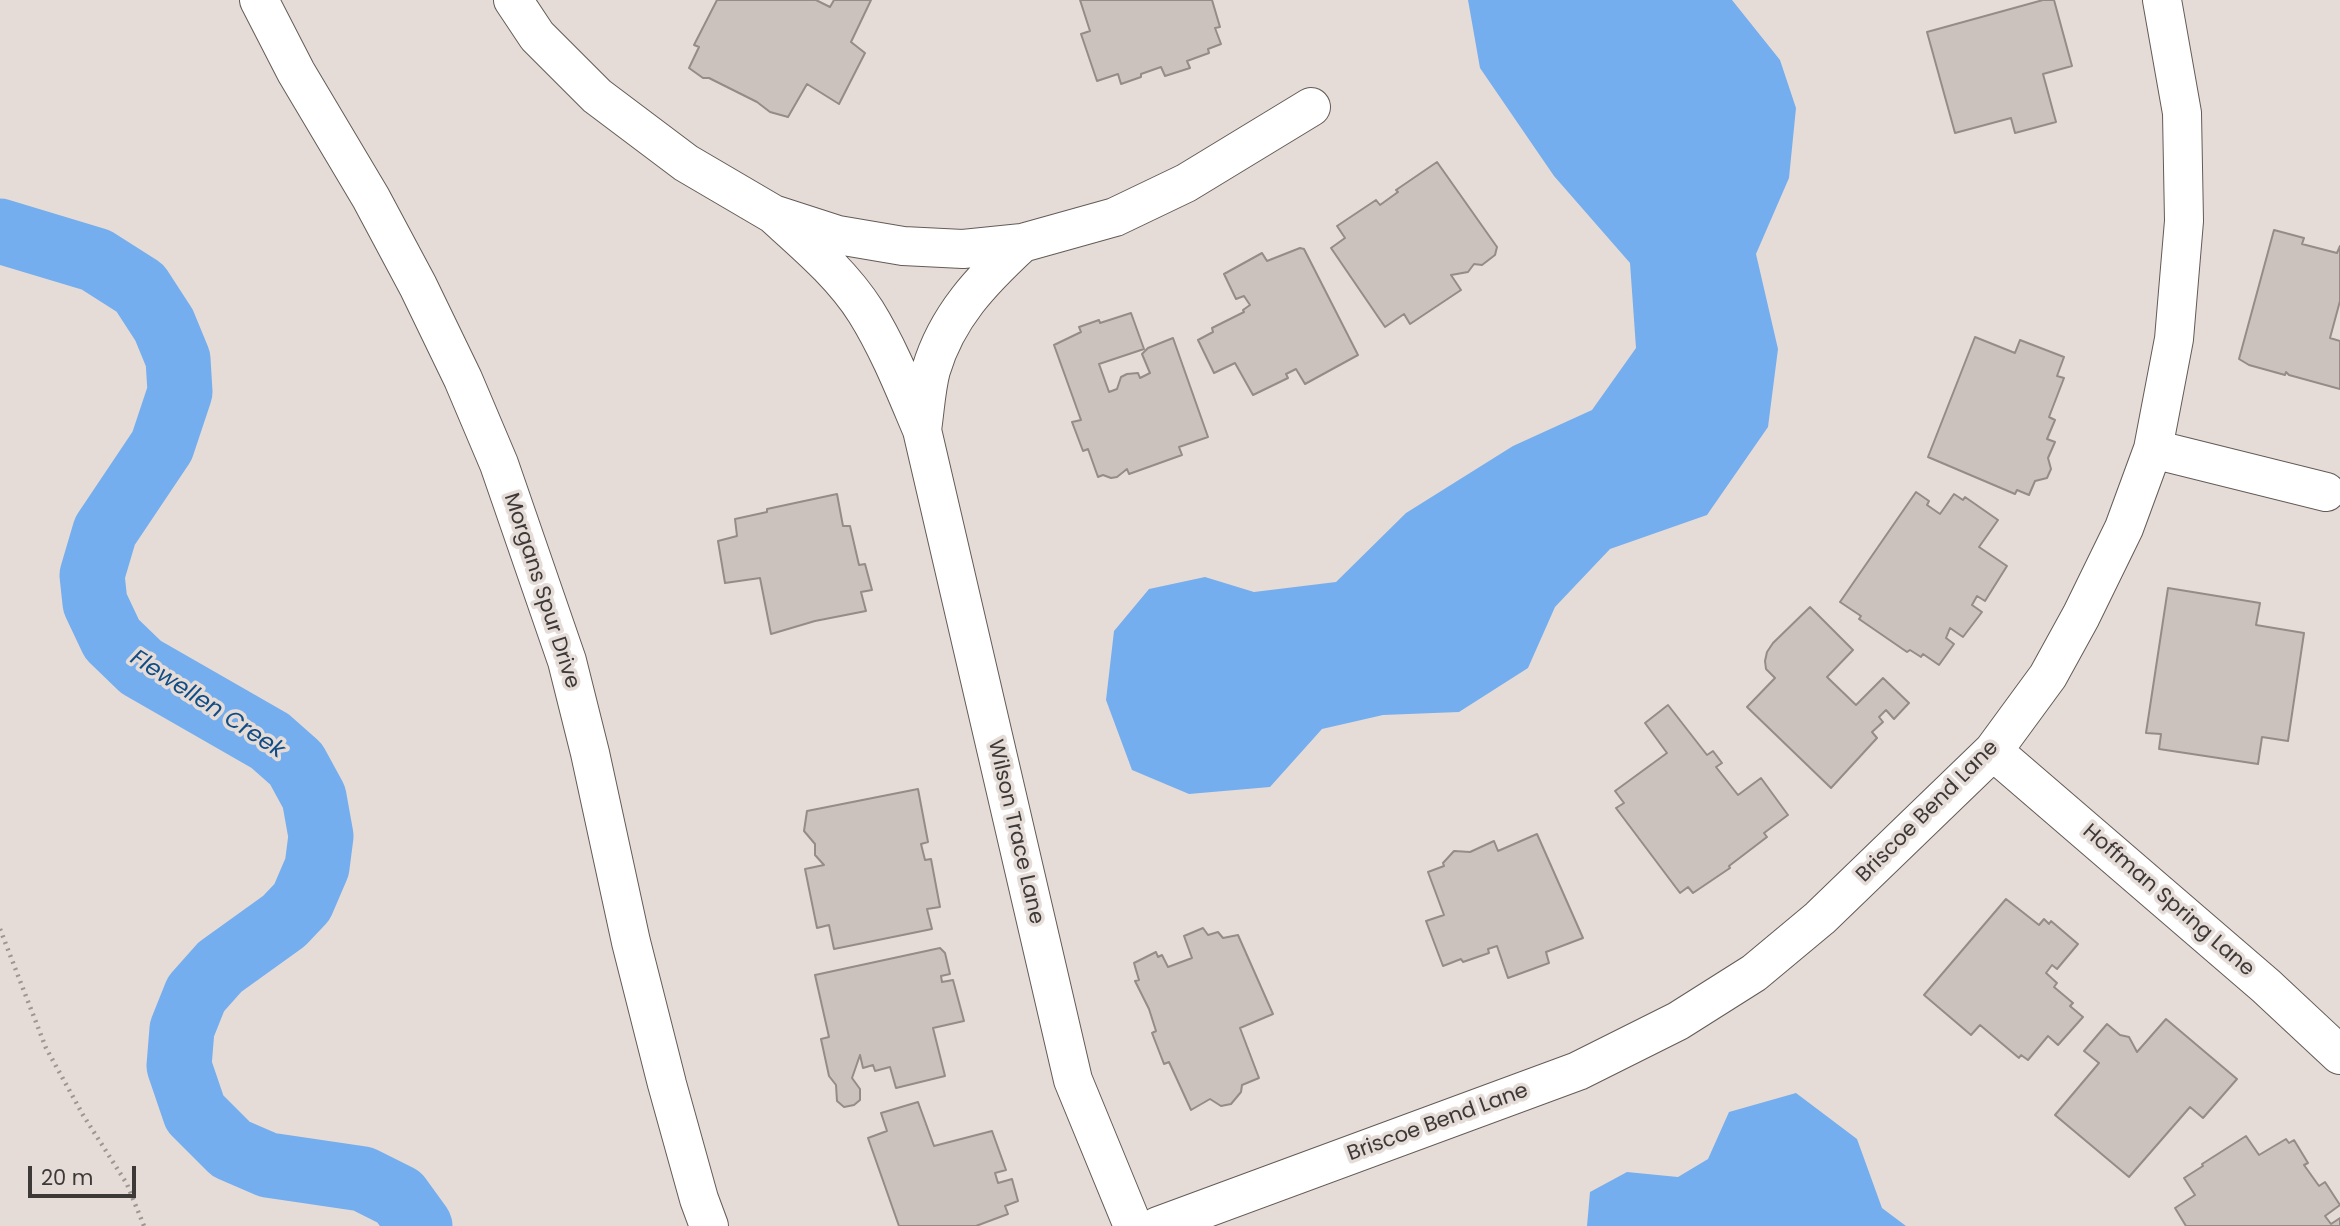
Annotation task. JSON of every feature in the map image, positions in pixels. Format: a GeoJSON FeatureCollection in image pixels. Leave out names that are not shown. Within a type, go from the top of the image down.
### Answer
{"type":"FeatureCollection","features":[{"type":"Feature","properties":{"kind":"street","name":"Morgans Spur Drive"},"geometry":{"type":"LineString","coordinates":[[259,0],[296,72],[371,198],[418,286],[463,379],[499,464],[567,661],[631,942],[674,1109],[709,1226]]}},
{"type":"Feature","properties":{"kind":"street"},"geometry":{"type":"LineString","coordinates":[[513,0],[537,36],[597,96],[686,163],[773,214],[838,235],[903,246],[963,249],[1021,243],[1115,217],[1186,183],[1311,107]]}},
{"type":"Feature","properties":{"kind":"street","name":"Briscoe Bend Lane"},"geometry":{"type":"LineString","coordinates":[[1158,1226],[1578,1071],[1678,1020],[1754,973],[1820,918],[1993,751],[2048,676],[2081,616],[2123,528],[2153,449],[2174,339],[2185,221],[2182,113],[2162,0]]}},
{"type":"Feature","properties":{"kind":"street","name":"Wilson Trace Lane"},"geometry":{"type":"LineString","coordinates":[[773,214],[825,261],[865,310],[894,365],[922,430],[1073,1080],[1133,1226]]}},
{"type":"Feature","properties":{"kind":"street","name":"Wilson Trace Lane"},"geometry":{"type":"LineString","coordinates":[[922,430],[932,370],[952,322],[980,282],[1021,243]]}},
{"type":"Feature","properties":{"kind":"street"},"geometry":{"type":"LineString","coordinates":[[2153,449],[2326,492]]}},
{"type":"Feature","properties":{"kind":"street","name":"Hoffman Spring Lane"},"geometry":{"type":"LineString","coordinates":[[1993,751],[2266,986],[2340,1055]]}},
{"type":"Feature","properties":{"kind":"path"},"geometry":{"type":"LineString","coordinates":[[0,929],[46,1048],[83,1115],[127,1184],[144,1226]]}},
{"type":"Feature","properties":{"kind":"water"},"geometry":{"type":"Polygon","coordinates":[[[1468,0],[1732,0],[1780,60],[1796,108],[1789,178],[1756,254],[1778,349],[1768,427],[1707,515],[1610,549],[1555,607],[1528,668],[1459,712],[1383,715],[1322,729],[1270,787],[1189,794],[1132,770],[1106,700],[1114,631],[1149,589],[1205,577],[1254,592],[1336,582],[1406,513],[1513,446],[1592,410],[1636,348],[1630,263],[1554,176],[1480,68],[1468,0]]]}},
{"type":"Feature","properties":{"kind":"water"},"geometry":{"type":"Polygon","coordinates":[[[1796,1093],[1857,1139],[1882,1208],[1906,1226],[1587,1226],[1590,1192],[1627,1172],[1678,1177],[1708,1159],[1729,1112],[1796,1093]]]}},
{"type":"Feature","properties":{"kind":"building"},"geometry":{"type":"Polygon","coordinates":[[[717,0],[816,0],[830,7],[834,0],[871,0],[851,42],[865,53],[839,104],[807,84],[788,117],[770,112],[757,102],[709,78],[703,78],[689,68],[699,47],[694,45],[717,0]]]}},
{"type":"Feature","properties":{"kind":"building"},"geometry":{"type":"Polygon","coordinates":[[[1080,0],[1212,0],[1220,27],[1215,28],[1221,44],[1208,49],[1209,53],[1187,61],[1190,68],[1165,76],[1161,67],[1121,84],[1118,74],[1097,81],[1081,34],[1090,31],[1080,0]]]}},
{"type":"Feature","properties":{"kind":"building"},"geometry":{"type":"Polygon","coordinates":[[[2043,0],[2054,0],[2072,66],[2043,74],[2056,122],[2015,133],[2011,118],[1955,133],[1927,32],[2043,0]]]}},
{"type":"Feature","properties":{"kind":"building"},"geometry":{"type":"Polygon","coordinates":[[[1437,162],[1497,247],[1495,255],[1482,265],[1474,264],[1468,272],[1451,275],[1461,290],[1410,324],[1404,314],[1385,327],[1331,248],[1345,238],[1337,226],[1376,200],[1380,205],[1398,192],[1396,190],[1437,162]]]}},
{"type":"Feature","properties":{"kind":"building"},"geometry":{"type":"Polygon","coordinates":[[[2274,230],[2304,238],[2302,244],[2337,253],[2340,246],[2340,301],[2330,338],[2340,341],[2340,389],[2286,372],[2285,375],[2249,365],[2239,359],[2274,230]]]}},
{"type":"Feature","properties":{"kind":"building"},"geometry":{"type":"Polygon","coordinates":[[[1300,248],[1304,249],[1358,355],[1305,384],[1296,369],[1286,374],[1288,378],[1253,395],[1235,363],[1214,373],[1198,340],[1213,332],[1212,328],[1244,312],[1250,305],[1244,296],[1236,299],[1224,274],[1262,253],[1267,261],[1300,248]]]}},
{"type":"Feature","properties":{"kind":"building"},"geometry":{"type":"Polygon","coordinates":[[[1131,313],[1144,349],[1099,364],[1109,392],[1117,389],[1121,377],[1127,374],[1138,373],[1140,378],[1150,373],[1142,354],[1148,348],[1173,338],[1208,437],[1179,447],[1182,455],[1129,474],[1127,469],[1117,477],[1098,477],[1088,449],[1083,451],[1072,422],[1081,420],[1054,345],[1081,332],[1079,327],[1131,313]]]}},
{"type":"Feature","properties":{"kind":"building"},"geometry":{"type":"Polygon","coordinates":[[[1975,337],[2015,353],[2020,340],[2064,357],[2057,376],[2064,378],[2049,417],[2055,420],[2047,439],[2055,442],[2048,458],[2051,469],[2047,478],[2035,481],[2029,495],[2017,490],[2015,494],[1928,457],[1975,337]]]}},
{"type":"Feature","properties":{"kind":"building"},"geometry":{"type":"Polygon","coordinates":[[[1916,492],[1929,501],[1927,505],[1940,514],[1954,494],[1963,500],[1965,497],[1998,520],[1979,547],[2007,566],[1985,601],[1977,596],[1972,605],[1982,612],[1963,637],[1950,628],[1946,638],[1954,644],[1939,665],[1923,654],[1921,657],[1910,650],[1907,652],[1859,619],[1861,616],[1840,602],[1916,492]]]}},
{"type":"Feature","properties":{"kind":"building"},"geometry":{"type":"Polygon","coordinates":[[[837,494],[843,526],[850,526],[859,565],[865,564],[872,590],[861,592],[866,611],[815,621],[771,634],[760,578],[725,583],[718,541],[737,536],[735,519],[837,494]]]}},
{"type":"Feature","properties":{"kind":"building"},"geometry":{"type":"Polygon","coordinates":[[[2168,588],[2260,603],[2256,625],[2304,633],[2288,741],[2262,737],[2258,764],[2159,749],[2161,734],[2146,733],[2168,588]]]}},
{"type":"Feature","properties":{"kind":"building"},"geometry":{"type":"Polygon","coordinates":[[[1810,607],[1853,650],[1827,677],[1856,705],[1883,678],[1909,703],[1894,719],[1886,710],[1879,717],[1883,722],[1872,732],[1877,738],[1831,788],[1747,707],[1775,678],[1766,669],[1767,652],[1810,607]]]}},
{"type":"Feature","properties":{"kind":"building"},"geometry":{"type":"Polygon","coordinates":[[[1668,705],[1707,755],[1713,751],[1722,763],[1716,767],[1738,795],[1761,778],[1788,815],[1764,833],[1767,837],[1729,866],[1730,868],[1693,893],[1688,887],[1680,893],[1616,808],[1624,803],[1615,791],[1667,753],[1645,723],[1668,705]]]}},
{"type":"Feature","properties":{"kind":"building"},"geometry":{"type":"Polygon","coordinates":[[[918,789],[928,842],[921,844],[925,860],[931,859],[940,907],[927,909],[932,929],[834,949],[829,925],[817,928],[805,869],[824,865],[815,855],[815,844],[804,831],[807,811],[918,789]]]}},
{"type":"Feature","properties":{"kind":"building"},"geometry":{"type":"Polygon","coordinates":[[[1537,834],[1583,938],[1546,952],[1549,963],[1508,978],[1497,946],[1488,949],[1489,953],[1443,966],[1426,921],[1444,915],[1428,872],[1444,866],[1443,863],[1454,851],[1470,852],[1494,841],[1498,851],[1537,834]]]}},
{"type":"Feature","properties":{"kind":"building"},"geometry":{"type":"Polygon","coordinates":[[[2006,899],[2039,925],[2044,919],[2049,924],[2051,921],[2078,944],[2057,969],[2052,965],[2046,973],[2057,983],[2054,987],[2073,1003],[2070,1006],[2083,1017],[2058,1045],[2048,1036],[2028,1060],[2021,1055],[2019,1058],[1980,1025],[1971,1035],[1924,995],[2006,899]]]}},
{"type":"Feature","properties":{"kind":"building"},"geometry":{"type":"Polygon","coordinates":[[[1203,928],[1208,935],[1218,932],[1223,938],[1238,935],[1273,1014],[1240,1028],[1259,1078],[1242,1085],[1241,1092],[1231,1104],[1221,1106],[1210,1099],[1191,1110],[1169,1062],[1164,1064],[1152,1033],[1156,1031],[1149,1009],[1135,981],[1139,980],[1134,963],[1156,952],[1158,957],[1162,955],[1168,967],[1192,958],[1184,936],[1203,928]]]}},
{"type":"Feature","properties":{"kind":"building"},"geometry":{"type":"Polygon","coordinates":[[[940,948],[945,953],[950,974],[941,976],[942,982],[953,980],[964,1021],[933,1028],[945,1076],[896,1088],[890,1067],[875,1071],[873,1065],[863,1068],[860,1055],[852,1078],[860,1089],[860,1100],[854,1105],[844,1107],[837,1101],[836,1085],[829,1076],[821,1039],[829,1037],[815,975],[940,948]]]}},
{"type":"Feature","properties":{"kind":"building"},"geometry":{"type":"Polygon","coordinates":[[[2166,1019],[2237,1079],[2203,1118],[2190,1107],[2129,1177],[2055,1115],[2099,1063],[2084,1051],[2107,1024],[2120,1035],[2129,1037],[2137,1052],[2166,1019]]]}},
{"type":"Feature","properties":{"kind":"building"},"geometry":{"type":"Polygon","coordinates":[[[918,1102],[934,1146],[992,1131],[1006,1170],[995,1173],[998,1183],[1012,1179],[1018,1201],[1005,1206],[1008,1214],[976,1226],[899,1226],[868,1138],[887,1131],[881,1113],[918,1102]]]}},
{"type":"Feature","properties":{"kind":"building"},"geometry":{"type":"Polygon","coordinates":[[[2246,1136],[2259,1155],[2286,1139],[2289,1143],[2294,1140],[2308,1163],[2304,1165],[2319,1186],[2325,1182],[2340,1205],[2325,1216],[2331,1224],[2340,1218],[2340,1226],[2186,1226],[2175,1208],[2195,1195],[2184,1178],[2246,1136]]]}},
{"type":"Feature","properties":{"kind":"waterway","name":"Flewellen Creek"},"geometry":{"type":"LineString","coordinates":[[0,231],[96,260],[140,288],[164,325],[178,359],[180,392],[162,446],[105,531],[92,575],[95,603],[112,639],[141,667],[270,741],[296,764],[314,797],[321,836],[317,867],[302,902],[284,921],[220,967],[196,994],[182,1029],[179,1066],[195,1113],[231,1149],[268,1165],[363,1179],[399,1197],[420,1226]]}}]}
